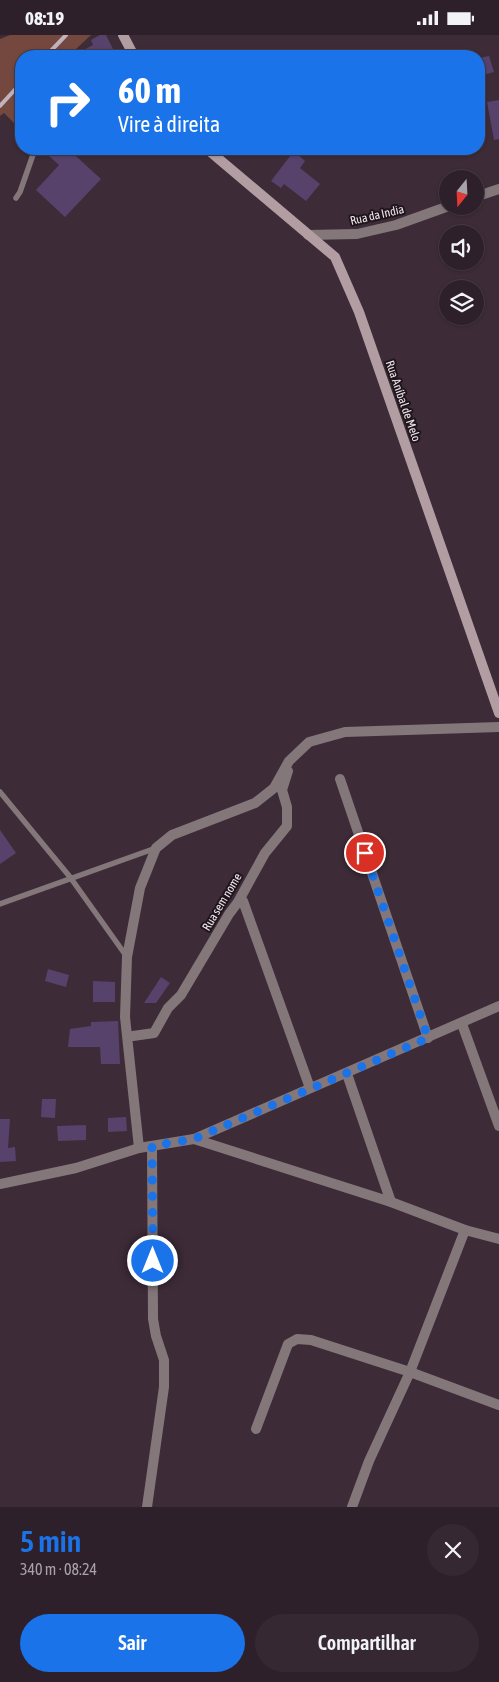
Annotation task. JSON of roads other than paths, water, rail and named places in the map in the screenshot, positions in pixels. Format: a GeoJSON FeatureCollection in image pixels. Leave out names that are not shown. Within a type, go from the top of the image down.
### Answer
{"type":"FeatureCollection","features":[{"type":"Feature","properties":{"kind":"street"},"geometry":{"type":"LineString","coordinates":[[123,35],[130,50]]}},
{"type":"Feature","properties":{"kind":"street","name":"Rua Aníbal de Melo"},"geometry":{"type":"LineString","coordinates":[[214,155],[335,257],[347,282],[499,713]]}},
{"type":"Feature","properties":{"kind":"street"},"geometry":{"type":"LineString","coordinates":[[484,195],[497,191]]}},
{"type":"Feature","properties":{"kind":"street","name":"Rua da India"},"geometry":{"type":"LineString","coordinates":[[308,235],[357,234],[396,225],[439,210]]}},
{"type":"Feature","properties":{"kind":"street"},"geometry":{"type":"LineString","coordinates":[[139,1148],[125,1017],[127,957],[140,888],[156,848],[172,835],[255,803],[274,788],[292,758],[309,742],[345,732],[499,727]]}},
{"type":"Feature","properties":{"kind":"street","name":"Rua sem nome"},"geometry":{"type":"LineString","coordinates":[[133,1036],[154,1033],[160,1026],[168,1008],[181,995],[228,913],[238,902],[265,853],[287,826],[287,807],[282,790],[292,758]]}},
{"type":"Feature","properties":{"kind":"street"},"geometry":{"type":"LineString","coordinates":[[340,779],[428,1038]]}},
{"type":"Feature","properties":{"kind":"street"},"geometry":{"type":"LineString","coordinates":[[243,901],[310,1088]]}},
{"type":"Feature","properties":{"kind":"street"},"geometry":{"type":"LineString","coordinates":[[0,1184],[76,1168],[139,1148],[194,1139],[310,1088],[347,1074],[499,1006]]}},
{"type":"Feature","properties":{"kind":"street"},"geometry":{"type":"LineString","coordinates":[[462,1023],[499,1126]]}},
{"type":"Feature","properties":{"kind":"street"},"geometry":{"type":"LineString","coordinates":[[347,1074],[390,1202]]}},
{"type":"Feature","properties":{"kind":"street"},"geometry":{"type":"LineString","coordinates":[[194,1139],[390,1202],[465,1230],[499,1239]]}},
{"type":"Feature","properties":{"kind":"street"},"geometry":{"type":"LineString","coordinates":[[147,1507],[164,1387],[164,1360],[156,1336],[153,1319],[152,1146]]}},
{"type":"Feature","properties":{"kind":"street"},"geometry":{"type":"LineString","coordinates":[[352,1507],[369,1461],[410,1372],[465,1230]]}},
{"type":"Feature","properties":{"kind":"street"},"geometry":{"type":"LineString","coordinates":[[256,1429],[288,1344],[296,1339],[311,1340],[410,1372],[499,1405]]}},
{"type":"Feature","properties":{"kind":"lane"},"geometry":{"type":"LineString","coordinates":[[16,198],[20,192],[33,155]]}},
{"type":"Feature","properties":{"kind":"lane"},"geometry":{"type":"LineString","coordinates":[[0,792],[70,877],[127,957]]}},
{"type":"Feature","properties":{"kind":"lane"},"geometry":{"type":"LineString","coordinates":[[0,904],[70,877],[156,848]]}},
{"type":"Feature","properties":{"kind":"railway"},"geometry":{"type":"LineString","coordinates":[[52,50],[66,35]]}},
{"type":"Feature","properties":{"kind":"railway"},"geometry":{"type":"LineString","coordinates":[[0,106],[15,90]]}}]}
